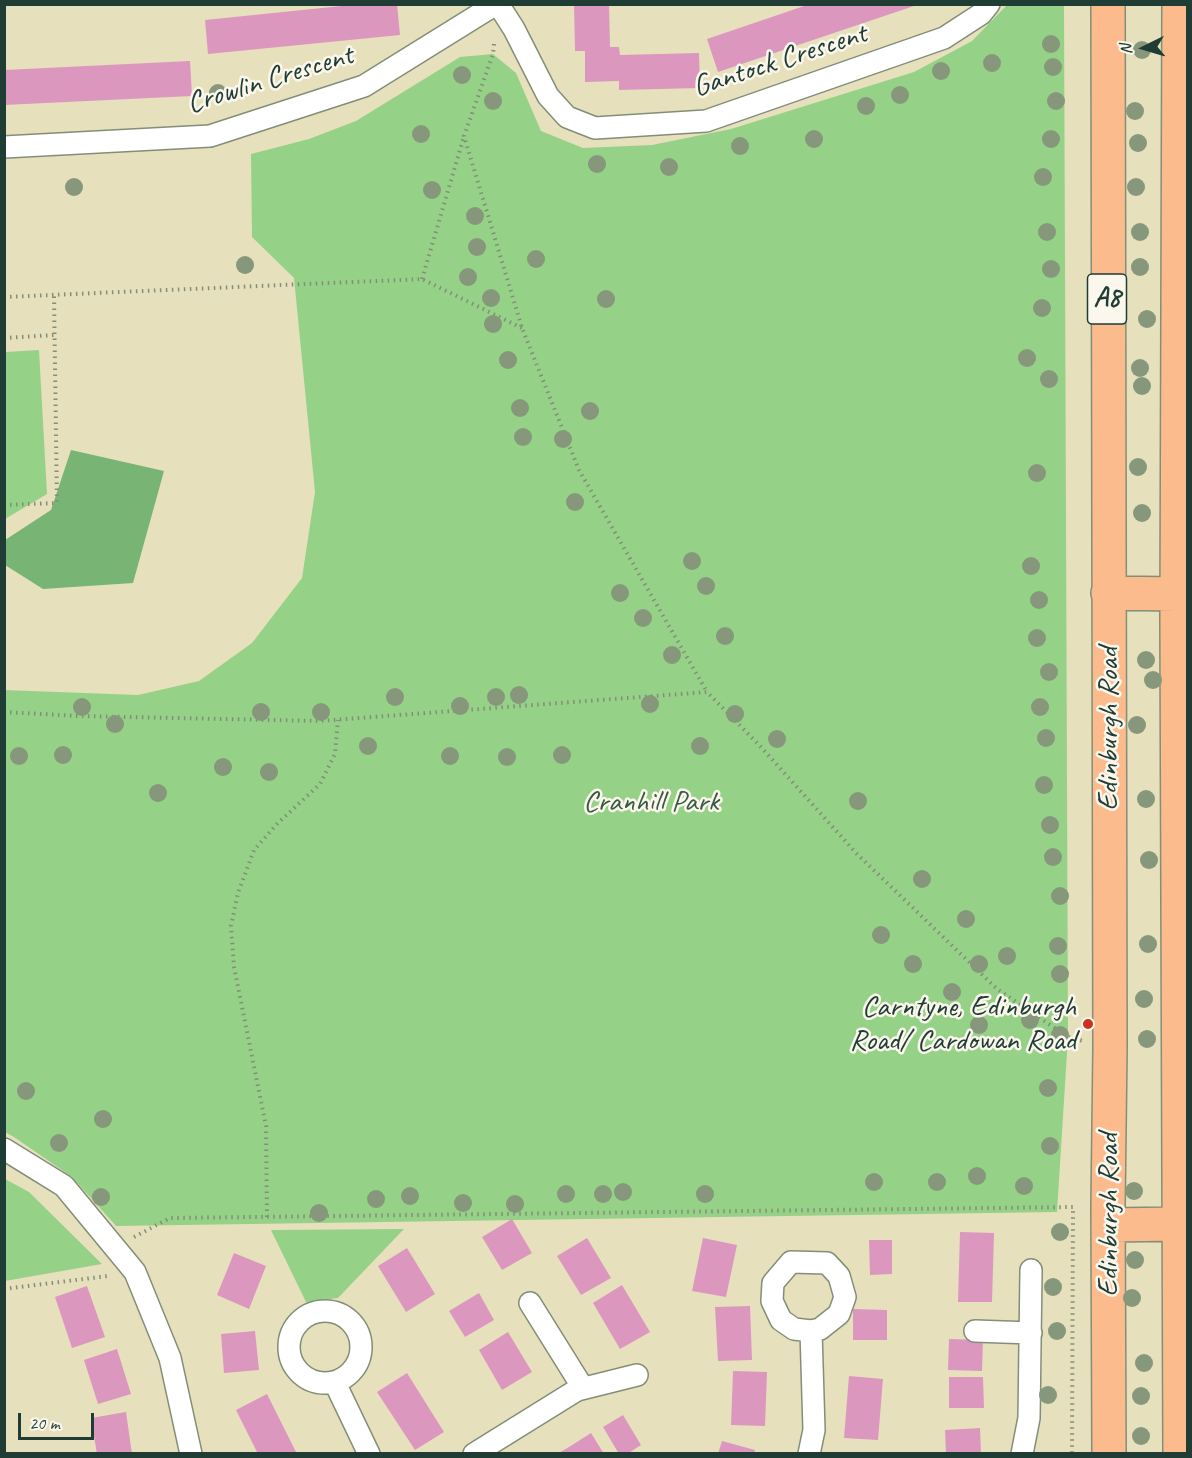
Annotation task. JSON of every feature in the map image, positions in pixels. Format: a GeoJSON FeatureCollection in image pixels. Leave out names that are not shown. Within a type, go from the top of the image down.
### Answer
{"type":"FeatureCollection","features":[{"type":"Feature","properties":{"kind":"main road","name":"Edinburgh Road"},"geometry":{"type":"LineString","coordinates":[[1108,4],[1109,1454]]}},
{"type":"Feature","properties":{"kind":"main road"},"geometry":{"type":"LineString","coordinates":[[1179,4],[1182,594],[1179,1224],[1184,1364],[1180,1454]]}},
{"type":"Feature","properties":{"kind":"main road"},"geometry":{"type":"LineString","coordinates":[[1108,593],[1182,594]]}},
{"type":"Feature","properties":{"kind":"main road"},"geometry":{"type":"LineString","coordinates":[[1108,1225],[1179,1224]]}},
{"type":"Feature","properties":{"kind":"street","name":"Gantock Crescent"},"geometry":{"type":"LineString","coordinates":[[497,4],[514,28],[548,96],[567,117],[595,128],[706,121],[944,38],[981,14],[989,4]]}},
{"type":"Feature","properties":{"kind":"street","name":"Crowlin Crescent"},"geometry":{"type":"LineString","coordinates":[[4,147],[210,136],[364,86],[497,4]]}},
{"type":"Feature","properties":{"kind":"street"},"geometry":{"type":"LineString","coordinates":[[4,1149],[64,1186],[135,1272],[170,1358],[191,1454]]}},
{"type":"Feature","properties":{"kind":"street"},"geometry":{"type":"LineString","coordinates":[[1022,1454],[1029,1418],[1031,1270]]}},
{"type":"Feature","properties":{"kind":"street"},"geometry":{"type":"LineString","coordinates":[[530,1303],[583,1388]]}},
{"type":"Feature","properties":{"kind":"street"},"geometry":{"type":"LineString","coordinates":[[809,1454],[814,1430],[811,1331]]}},
{"type":"Feature","properties":{"kind":"street"},"geometry":{"type":"LineString","coordinates":[[975,1331],[1031,1333]]}},
{"type":"Feature","properties":{"kind":"street"},"geometry":{"type":"LineString","coordinates":[[474,1454],[577,1390],[637,1375]]}},
{"type":"Feature","properties":{"kind":"street"},"geometry":{"type":"LineString","coordinates":[[334,1383],[369,1454]]}},
{"type":"Feature","properties":{"kind":"path"},"geometry":{"type":"LineString","coordinates":[[422,279],[464,136],[493,54],[495,34]]}},
{"type":"Feature","properties":{"kind":"path"},"geometry":{"type":"LineString","coordinates":[[464,136],[522,328],[579,470],[707,692],[761,747],[856,853],[997,988],[1068,1037],[1110,1049]]}},
{"type":"Feature","properties":{"kind":"path"},"geometry":{"type":"LineString","coordinates":[[4,297],[422,279],[522,328]]}},
{"type":"Feature","properties":{"kind":"path"},"geometry":{"type":"LineString","coordinates":[[4,505],[57,502],[54,295]]}},
{"type":"Feature","properties":{"kind":"path"},"geometry":{"type":"LineString","coordinates":[[4,338],[54,335]]}},
{"type":"Feature","properties":{"kind":"path"},"geometry":{"type":"LineString","coordinates":[[4,712],[89,717],[307,721],[707,692]]}},
{"type":"Feature","properties":{"kind":"path"},"geometry":{"type":"LineString","coordinates":[[267,1217],[266,1126],[234,967],[231,926],[238,893],[254,850],[277,824],[320,784],[335,754],[338,720]]}},
{"type":"Feature","properties":{"kind":"path"},"geometry":{"type":"LineString","coordinates":[[115,1248],[170,1218],[1073,1207],[1072,1454]]}},
{"type":"Feature","properties":{"kind":"path"},"geometry":{"type":"LineString","coordinates":[[4,1289],[135,1272]]}},
{"type":"Feature","properties":{"kind":"green space","name":"Cranhill Park"},"geometry":{"type":"Polygon","coordinates":[[[1007,5],[1064,5],[1068,1037],[1057,1212],[116,1226],[72,1177],[5,1132],[4,690],[138,695],[199,681],[252,643],[302,578],[315,492],[294,278],[252,237],[251,154],[309,139],[356,121],[460,57],[493,54],[516,73],[541,131],[583,148],[652,145],[731,129],[914,72],[972,41],[1007,5]]]}},
{"type":"Feature","properties":{"kind":"green space"},"geometry":{"type":"Polygon","coordinates":[[[39,350],[47,494],[5,519],[5,352],[39,350]]]}},
{"type":"Feature","properties":{"kind":"green space"},"geometry":{"type":"Polygon","coordinates":[[[71,450],[164,471],[133,583],[43,589],[5,565],[5,540],[51,510],[71,450]]]}},
{"type":"Feature","properties":{"kind":"green space"},"geometry":{"type":"Polygon","coordinates":[[[5,1179],[29,1192],[102,1264],[5,1281],[5,1179]]]}},
{"type":"Feature","properties":{"kind":"green space"},"geometry":{"type":"Polygon","coordinates":[[[404,1229],[338,1298],[306,1302],[271,1230],[404,1229]]]}},
{"type":"Feature","properties":{"kind":"building"},"geometry":{"type":"Polygon","coordinates":[[[361,4],[397,4],[400,35],[208,54],[205,20],[361,4]]]}},
{"type":"Feature","properties":{"kind":"building"},"geometry":{"type":"Polygon","coordinates":[[[574,4],[609,4],[610,47],[619,47],[620,55],[699,53],[700,88],[619,90],[619,81],[585,82],[585,51],[575,51],[574,4]]]}},
{"type":"Feature","properties":{"kind":"building"},"geometry":{"type":"Polygon","coordinates":[[[810,4],[917,5],[718,72],[707,39],[810,4]]]}},
{"type":"Feature","properties":{"kind":"building"},"geometry":{"type":"Polygon","coordinates":[[[190,61],[192,96],[4,105],[4,70],[190,61]]]}},
{"type":"Feature","properties":{"kind":"building"},"geometry":{"type":"Polygon","coordinates":[[[512,1219],[532,1253],[502,1270],[482,1237],[512,1219]]]}},
{"type":"Feature","properties":{"kind":"building"},"geometry":{"type":"Polygon","coordinates":[[[960,1232],[994,1233],[992,1302],[958,1302],[960,1232]]]}},
{"type":"Feature","properties":{"kind":"building"},"geometry":{"type":"Polygon","coordinates":[[[587,1238],[611,1278],[581,1295],[557,1256],[587,1238]]]}},
{"type":"Feature","properties":{"kind":"building"},"geometry":{"type":"Polygon","coordinates":[[[703,1238],[737,1245],[726,1297],[692,1291],[703,1238]]]}},
{"type":"Feature","properties":{"kind":"building"},"geometry":{"type":"Polygon","coordinates":[[[869,1240],[892,1240],[892,1274],[870,1275],[869,1240]]]}},
{"type":"Feature","properties":{"kind":"building"},"geometry":{"type":"Polygon","coordinates":[[[407,1248],[435,1294],[406,1312],[378,1266],[407,1248]]]}},
{"type":"Feature","properties":{"kind":"building"},"geometry":{"type":"Polygon","coordinates":[[[234,1253],[266,1266],[249,1309],[217,1295],[234,1253]]]}},
{"type":"Feature","properties":{"kind":"building"},"geometry":{"type":"Polygon","coordinates":[[[622,1285],[650,1332],[620,1349],[593,1303],[622,1285]]]}},
{"type":"Feature","properties":{"kind":"building"},"geometry":{"type":"Polygon","coordinates":[[[87,1286],[105,1337],[72,1348],[55,1297],[87,1286]]]}},
{"type":"Feature","properties":{"kind":"building"},"geometry":{"type":"Polygon","coordinates":[[[479,1293],[494,1320],[465,1337],[449,1311],[479,1293]]]}},
{"type":"Feature","properties":{"kind":"building"},"geometry":{"type":"Polygon","coordinates":[[[750,1306],[752,1360],[718,1361],[715,1307],[750,1306]]]}},
{"type":"Feature","properties":{"kind":"building"},"geometry":{"type":"Polygon","coordinates":[[[853,1309],[887,1310],[887,1340],[853,1340],[853,1309]]]}},
{"type":"Feature","properties":{"kind":"building"},"geometry":{"type":"Polygon","coordinates":[[[255,1331],[259,1370],[224,1373],[221,1334],[255,1331]]]}},
{"type":"Feature","properties":{"kind":"building"},"geometry":{"type":"Polygon","coordinates":[[[508,1332],[532,1372],[502,1390],[479,1350],[508,1332]]]}},
{"type":"Feature","properties":{"kind":"building"},"geometry":{"type":"Polygon","coordinates":[[[949,1339],[983,1340],[982,1371],[948,1370],[949,1339]]]}},
{"type":"Feature","properties":{"kind":"building"},"geometry":{"type":"Polygon","coordinates":[[[117,1349],[131,1394],[98,1404],[84,1360],[117,1349]]]}},
{"type":"Feature","properties":{"kind":"building"},"geometry":{"type":"Polygon","coordinates":[[[733,1371],[767,1372],[765,1426],[731,1425],[733,1371]]]}},
{"type":"Feature","properties":{"kind":"building"},"geometry":{"type":"Polygon","coordinates":[[[407,1373],[444,1432],[415,1450],[377,1392],[407,1373]]]}},
{"type":"Feature","properties":{"kind":"building"},"geometry":{"type":"Polygon","coordinates":[[[849,1376],[883,1379],[878,1440],[844,1438],[849,1376]]]}},
{"type":"Feature","properties":{"kind":"building"},"geometry":{"type":"Polygon","coordinates":[[[949,1377],[983,1377],[984,1408],[949,1408],[949,1377]]]}},
{"type":"Feature","properties":{"kind":"building"},"geometry":{"type":"Polygon","coordinates":[[[267,1394],[297,1454],[258,1454],[236,1410],[267,1394]]]}},
{"type":"Feature","properties":{"kind":"building"},"geometry":{"type":"Polygon","coordinates":[[[126,1412],[132,1454],[97,1454],[91,1418],[126,1412]]]}},
{"type":"Feature","properties":{"kind":"building"},"geometry":{"type":"Polygon","coordinates":[[[623,1415],[641,1445],[627,1454],[619,1454],[603,1427],[623,1415]]]}},
{"type":"Feature","properties":{"kind":"building"},"geometry":{"type":"Polygon","coordinates":[[[980,1428],[981,1454],[946,1454],[945,1430],[980,1428]]]}},
{"type":"Feature","properties":{"kind":"building"},"geometry":{"type":"Polygon","coordinates":[[[591,1433],[604,1454],[557,1454],[569,1447],[591,1433]]]}},
{"type":"Feature","properties":{"kind":"building"},"geometry":{"type":"Polygon","coordinates":[[[722,1441],[755,1450],[754,1454],[718,1454],[722,1441]]]}},
{"type":"Feature","properties":{"kind":"place","name":"Carntyne, Edinburgh Road/ Cardowan Road"},"geometry":{"type":"Point","coordinates":[1088,1024]}}]}
